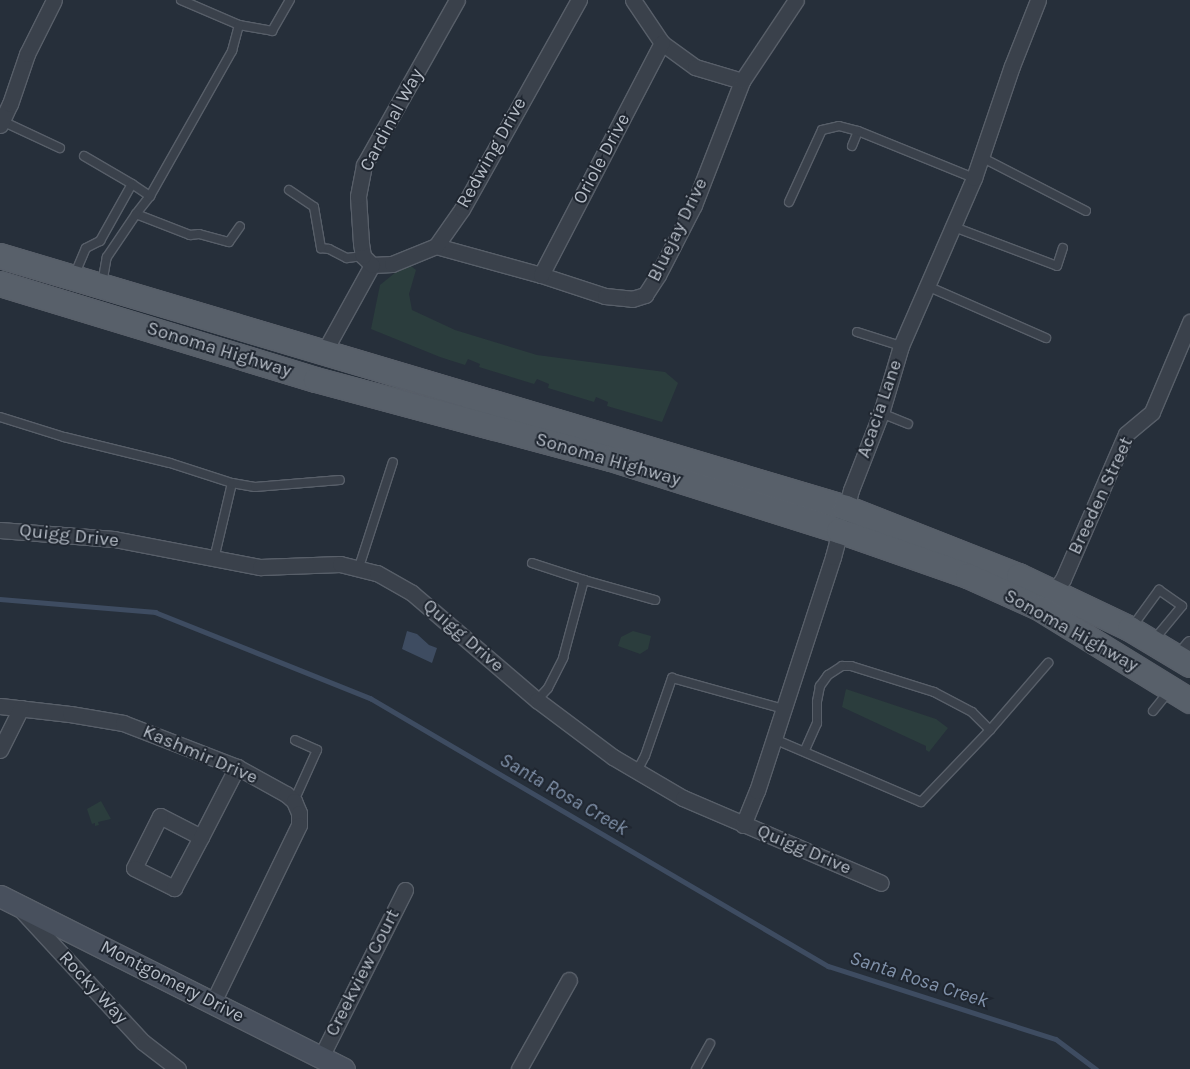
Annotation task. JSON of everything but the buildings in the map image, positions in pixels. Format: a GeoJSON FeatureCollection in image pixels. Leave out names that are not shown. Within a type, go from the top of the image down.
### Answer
{"type":"FeatureCollection","features":[{"type":"Feature","properties":{"kind":"main road","name":"Sonoma Highway"},"geometry":{"type":"LineString","coordinates":[[0,256],[846,508],[978,558],[1130,629],[1152,643],[1186,655]]}},
{"type":"Feature","properties":{"kind":"main road","name":"Sonoma Highway"},"geometry":{"type":"LineString","coordinates":[[0,284],[316,380],[574,448],[839,530],[968,576],[1039,608],[1181,695]]}},
{"type":"Feature","properties":{"kind":"main road"},"geometry":{"type":"LineString","coordinates":[[316,380],[324,352]]}},
{"type":"Feature","properties":{"kind":"street"},"geometry":{"type":"LineString","coordinates":[[1,123],[27,54],[54,0]]}},
{"type":"Feature","properties":{"kind":"street","name":"Cardinal Way"},"geometry":{"type":"LineString","coordinates":[[367,260],[358,196],[364,165],[457,0]]}},
{"type":"Feature","properties":{"kind":"street","name":"Redwing Drive"},"geometry":{"type":"LineString","coordinates":[[436,246],[462,209],[579,0]]}},
{"type":"Feature","properties":{"kind":"street"},"geometry":{"type":"LineString","coordinates":[[633,0],[662,44],[695,67],[742,81]]}},
{"type":"Feature","properties":{"kind":"street","name":"Bluejay Drive"},"geometry":{"type":"LineString","coordinates":[[436,246],[541,275],[606,296],[632,299],[645,295],[658,276],[694,205],[742,81],[796,0]]}},
{"type":"Feature","properties":{"kind":"street","name":"Acacia Lane"},"geometry":{"type":"LineString","coordinates":[[743,825],[757,792],[833,557],[851,490],[881,413],[901,346],[974,178],[1038,0]]}},
{"type":"Feature","properties":{"kind":"street","name":"Oriole Drive"},"geometry":{"type":"LineString","coordinates":[[541,275],[662,44]]}},
{"type":"Feature","properties":{"kind":"street"},"geometry":{"type":"LineString","coordinates":[[324,352],[367,260],[392,264],[436,246]]}},
{"type":"Feature","properties":{"kind":"street","name":"Breeden Street"},"geometry":{"type":"LineString","coordinates":[[1053,592],[1063,579],[1126,434],[1152,412],[1190,322]]}},
{"type":"Feature","properties":{"kind":"street","name":"Quigg Drive"},"geometry":{"type":"LineString","coordinates":[[0,530],[114,539],[214,560],[260,567],[340,564],[378,573],[412,593],[537,700],[613,757],[683,798],[881,883]]}},
{"type":"Feature","properties":{"kind":"street","name":"Kashmir Drive"},"geometry":{"type":"LineString","coordinates":[[0,706],[123,723],[237,767],[286,794],[294,801]]}},
{"type":"Feature","properties":{"kind":"street"},"geometry":{"type":"LineString","coordinates":[[0,750],[20,708]]}},
{"type":"Feature","properties":{"kind":"street"},"geometry":{"type":"LineString","coordinates":[[201,837],[160,816],[134,868],[174,888],[201,837],[237,767]]}},
{"type":"Feature","properties":{"kind":"street"},"geometry":{"type":"LineString","coordinates":[[213,1002],[299,826],[299,813],[294,801]]}},
{"type":"Feature","properties":{"kind":"street","name":"Creekview Court"},"geometry":{"type":"LineString","coordinates":[[321,1057],[405,890]]}},
{"type":"Feature","properties":{"kind":"street","name":"Montgomery Drive"},"geometry":{"type":"LineString","coordinates":[[6,898],[344,1069]]}},
{"type":"Feature","properties":{"kind":"street","name":"Rocky Way"},"geometry":{"type":"LineString","coordinates":[[6,898],[143,1042],[178,1069]]}},
{"type":"Feature","properties":{"kind":"street"},"geometry":{"type":"LineString","coordinates":[[519,1069],[569,980]]}},
{"type":"Feature","properties":{"kind":"lane"},"geometry":{"type":"LineString","coordinates":[[181,0],[239,25],[272,31],[290,0]]}},
{"type":"Feature","properties":{"kind":"lane"},"geometry":{"type":"LineString","coordinates":[[102,286],[107,257],[150,196],[232,52],[239,25]]}},
{"type":"Feature","properties":{"kind":"lane"},"geometry":{"type":"LineString","coordinates":[[1,123],[60,148]]}},
{"type":"Feature","properties":{"kind":"lane"},"geometry":{"type":"LineString","coordinates":[[789,202],[822,130],[839,126],[858,131],[974,178]]}},
{"type":"Feature","properties":{"kind":"lane"},"geometry":{"type":"LineString","coordinates":[[852,146],[858,131]]}},
{"type":"Feature","properties":{"kind":"lane"},"geometry":{"type":"LineString","coordinates":[[84,156],[150,196]]}},
{"type":"Feature","properties":{"kind":"lane"},"geometry":{"type":"LineString","coordinates":[[980,157],[1086,211]]}},
{"type":"Feature","properties":{"kind":"lane"},"geometry":{"type":"LineString","coordinates":[[73,278],[86,248],[100,241],[132,184]]}},
{"type":"Feature","properties":{"kind":"lane"},"geometry":{"type":"LineString","coordinates":[[289,190],[314,207],[321,248],[329,249],[347,258],[367,260]]}},
{"type":"Feature","properties":{"kind":"lane"},"geometry":{"type":"LineString","coordinates":[[136,214],[190,235],[199,234],[229,242],[240,226]]}},
{"type":"Feature","properties":{"kind":"lane"},"geometry":{"type":"LineString","coordinates":[[954,227],[1057,266],[1063,248]]}},
{"type":"Feature","properties":{"kind":"lane"},"geometry":{"type":"LineString","coordinates":[[100,241],[114,247]]}},
{"type":"Feature","properties":{"kind":"lane"},"geometry":{"type":"LineString","coordinates":[[926,286],[1046,338]]}},
{"type":"Feature","properties":{"kind":"lane"},"geometry":{"type":"LineString","coordinates":[[857,332],[901,346]]}},
{"type":"Feature","properties":{"kind":"lane"},"geometry":{"type":"LineString","coordinates":[[881,413],[908,424]]}},
{"type":"Feature","properties":{"kind":"lane"},"geometry":{"type":"LineString","coordinates":[[0,417],[64,437],[170,463],[232,483],[255,486],[340,480]]}},
{"type":"Feature","properties":{"kind":"lane"},"geometry":{"type":"LineString","coordinates":[[359,567],[393,462]]}},
{"type":"Feature","properties":{"kind":"lane"},"geometry":{"type":"LineString","coordinates":[[214,560],[232,483]]}},
{"type":"Feature","properties":{"kind":"lane"},"geometry":{"type":"LineString","coordinates":[[532,563],[655,600]]}},
{"type":"Feature","properties":{"kind":"lane"},"geometry":{"type":"LineString","coordinates":[[537,700],[548,688],[562,658],[584,580]]}},
{"type":"Feature","properties":{"kind":"lane"},"geometry":{"type":"LineString","coordinates":[[1130,629],[1159,590],[1182,606],[1152,643]]}},
{"type":"Feature","properties":{"kind":"lane"},"geometry":{"type":"LineString","coordinates":[[774,738],[921,802],[990,730],[1048,663]]}},
{"type":"Feature","properties":{"kind":"lane"},"geometry":{"type":"LineString","coordinates":[[805,750],[817,723],[817,702],[820,686],[828,675],[842,666],[851,666],[934,692],[972,712],[990,730]]}},
{"type":"Feature","properties":{"kind":"lane"},"geometry":{"type":"LineString","coordinates":[[637,771],[645,756],[672,678],[784,709]]}},
{"type":"Feature","properties":{"kind":"lane"},"geometry":{"type":"LineString","coordinates":[[1153,711],[1181,695]]}},
{"type":"Feature","properties":{"kind":"lane"},"geometry":{"type":"LineString","coordinates":[[294,801],[317,750],[295,740]]}},
{"type":"Feature","properties":{"kind":"lane"},"geometry":{"type":"LineString","coordinates":[[696,1069],[710,1044]]}},
{"type":"Feature","properties":{"kind":"shaded area"},"geometry":{"type":"Polygon","coordinates":[[[411,266],[416,270],[409,294],[412,310],[455,330],[537,355],[665,372],[678,383],[662,422],[607,406],[608,402],[596,397],[594,402],[548,388],[549,384],[537,379],[534,384],[479,367],[480,364],[468,359],[465,365],[371,329],[380,285],[396,272],[411,266]]]}},
{"type":"Feature","properties":{"kind":"shaded area"},"geometry":{"type":"Polygon","coordinates":[[[633,631],[651,636],[648,649],[640,654],[618,646],[621,637],[633,631]]]}},
{"type":"Feature","properties":{"kind":"shaded area"},"geometry":{"type":"Polygon","coordinates":[[[846,689],[936,719],[948,728],[929,752],[926,750],[926,746],[842,707],[846,689]]]}},
{"type":"Feature","properties":{"kind":"shaded area"},"geometry":{"type":"Polygon","coordinates":[[[101,801],[111,819],[98,822],[99,825],[95,826],[95,823],[92,824],[87,809],[101,801]]]}},
{"type":"Feature","properties":{"kind":"water"},"geometry":{"type":"Polygon","coordinates":[[[407,631],[417,634],[429,645],[437,648],[432,663],[402,649],[407,631]]]}},
{"type":"Feature","properties":{"kind":"waterway","name":"Santa Rosa Creek"},"geometry":{"type":"LineString","coordinates":[[0,599],[155,612],[370,698],[828,966],[1056,1039],[1096,1069]]}}]}
